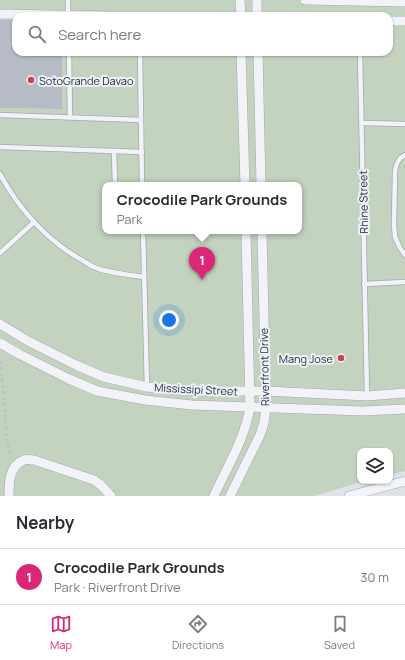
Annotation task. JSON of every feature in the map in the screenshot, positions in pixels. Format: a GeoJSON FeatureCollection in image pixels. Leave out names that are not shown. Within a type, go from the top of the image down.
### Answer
{"type":"FeatureCollection","features":[{"type":"Feature","properties":{"kind":"street"},"geometry":{"type":"LineString","coordinates":[[240,0],[240,12]]}},
{"type":"Feature","properties":{"kind":"street"},"geometry":{"type":"LineString","coordinates":[[257,0],[257,12]]}},
{"type":"Feature","properties":{"kind":"street"},"geometry":{"type":"LineString","coordinates":[[305,0],[405,2]]}},
{"type":"Feature","properties":{"kind":"street"},"geometry":{"type":"LineString","coordinates":[[0,14],[12,14]]}},
{"type":"Feature","properties":{"kind":"street"},"geometry":{"type":"LineString","coordinates":[[393,21],[405,22]]}},
{"type":"Feature","properties":{"kind":"street"},"geometry":{"type":"LineString","coordinates":[[242,56],[245,182]]}},
{"type":"Feature","properties":{"kind":"street"},"geometry":{"type":"LineString","coordinates":[[258,56],[261,182]]}},
{"type":"Feature","properties":{"kind":"street","name":"Riverfront Drive"},"geometry":{"type":"LineString","coordinates":[[214,496],[244,432],[250,408],[246,234]]}},
{"type":"Feature","properties":{"kind":"street","name":"Riverfront Drive"},"geometry":{"type":"LineString","coordinates":[[230,496],[260,435],[264,423],[266,408],[262,234]]}},
{"type":"Feature","properties":{"kind":"street","name":"Mississipi Street"},"geometry":{"type":"LineString","coordinates":[[0,324],[28,341],[76,365],[104,377],[147,387],[194,391],[266,391],[366,396],[405,393]]}},
{"type":"Feature","properties":{"kind":"street","name":"Mississipi Street"},"geometry":{"type":"LineString","coordinates":[[0,343],[62,375],[98,391],[145,400],[192,405],[250,408],[363,411],[405,409]]}},
{"type":"Feature","properties":{"kind":"street"},"geometry":{"type":"LineString","coordinates":[[9,496],[12,472],[18,464],[25,460],[41,462],[94,480],[111,496]]}},
{"type":"Feature","properties":{"kind":"street"},"geometry":{"type":"LineString","coordinates":[[349,496],[405,481]]}},
{"type":"Feature","properties":{"kind":"lane"},"geometry":{"type":"LineString","coordinates":[[68,0],[68,12]]}},
{"type":"Feature","properties":{"kind":"lane"},"geometry":{"type":"LineString","coordinates":[[69,56],[70,117]]}},
{"type":"Feature","properties":{"kind":"lane"},"geometry":{"type":"LineString","coordinates":[[140,56],[142,182]]}},
{"type":"Feature","properties":{"kind":"lane","name":"Rhine Street"},"geometry":{"type":"LineString","coordinates":[[360,56],[366,396]]}},
{"type":"Feature","properties":{"kind":"lane"},"geometry":{"type":"LineString","coordinates":[[0,115],[141,120]]}},
{"type":"Feature","properties":{"kind":"lane"},"geometry":{"type":"LineString","coordinates":[[361,123],[405,124]]}},
{"type":"Feature","properties":{"kind":"lane"},"geometry":{"type":"LineString","coordinates":[[0,147],[142,152]]}},
{"type":"Feature","properties":{"kind":"lane"},"geometry":{"type":"LineString","coordinates":[[114,151],[115,182]]}},
{"type":"Feature","properties":{"kind":"lane"},"geometry":{"type":"LineString","coordinates":[[405,155],[402,156],[397,163],[395,172],[394,224],[395,236],[405,255]]}},
{"type":"Feature","properties":{"kind":"lane"},"geometry":{"type":"LineString","coordinates":[[0,174],[17,201],[34,222],[52,240],[73,255],[95,267],[116,273],[144,277]]}},
{"type":"Feature","properties":{"kind":"lane"},"geometry":{"type":"LineString","coordinates":[[0,253],[34,222]]}},
{"type":"Feature","properties":{"kind":"lane"},"geometry":{"type":"LineString","coordinates":[[143,234],[147,387]]}},
{"type":"Feature","properties":{"kind":"lane"},"geometry":{"type":"LineString","coordinates":[[364,284],[405,282]]}},
{"type":"Feature","properties":{"kind":"path"},"geometry":{"type":"LineString","coordinates":[[0,361],[5,408],[6,441],[12,457],[18,464]]}},
{"type":"Feature","properties":{"kind":"green space"},"geometry":{"type":"Polygon","coordinates":[[[0,0],[405,0],[405,471],[393,474],[393,448],[357,448],[357,483],[314,496],[0,496],[0,108],[62,109],[62,56],[393,56],[393,12],[12,12],[12,20],[0,20],[0,0]]]}},
{"type":"Feature","properties":{"kind":"building","name":"SotoGrande Davao"},"geometry":{"type":"Polygon","coordinates":[[[0,20],[12,20],[12,56],[62,56],[62,109],[0,108],[0,20]]]}},
{"type":"Feature","properties":{"kind":"place","name":"SotoGrande Davao"},"geometry":{"type":"Point","coordinates":[31,80]}},
{"type":"Feature","properties":{"kind":"place","name":"Crocodile Park Grounds"},"geometry":{"type":"Point","coordinates":[202,280]}},
{"type":"Feature","properties":{"kind":"place","name":"Mang Jose"},"geometry":{"type":"Point","coordinates":[341,358]}}]}
